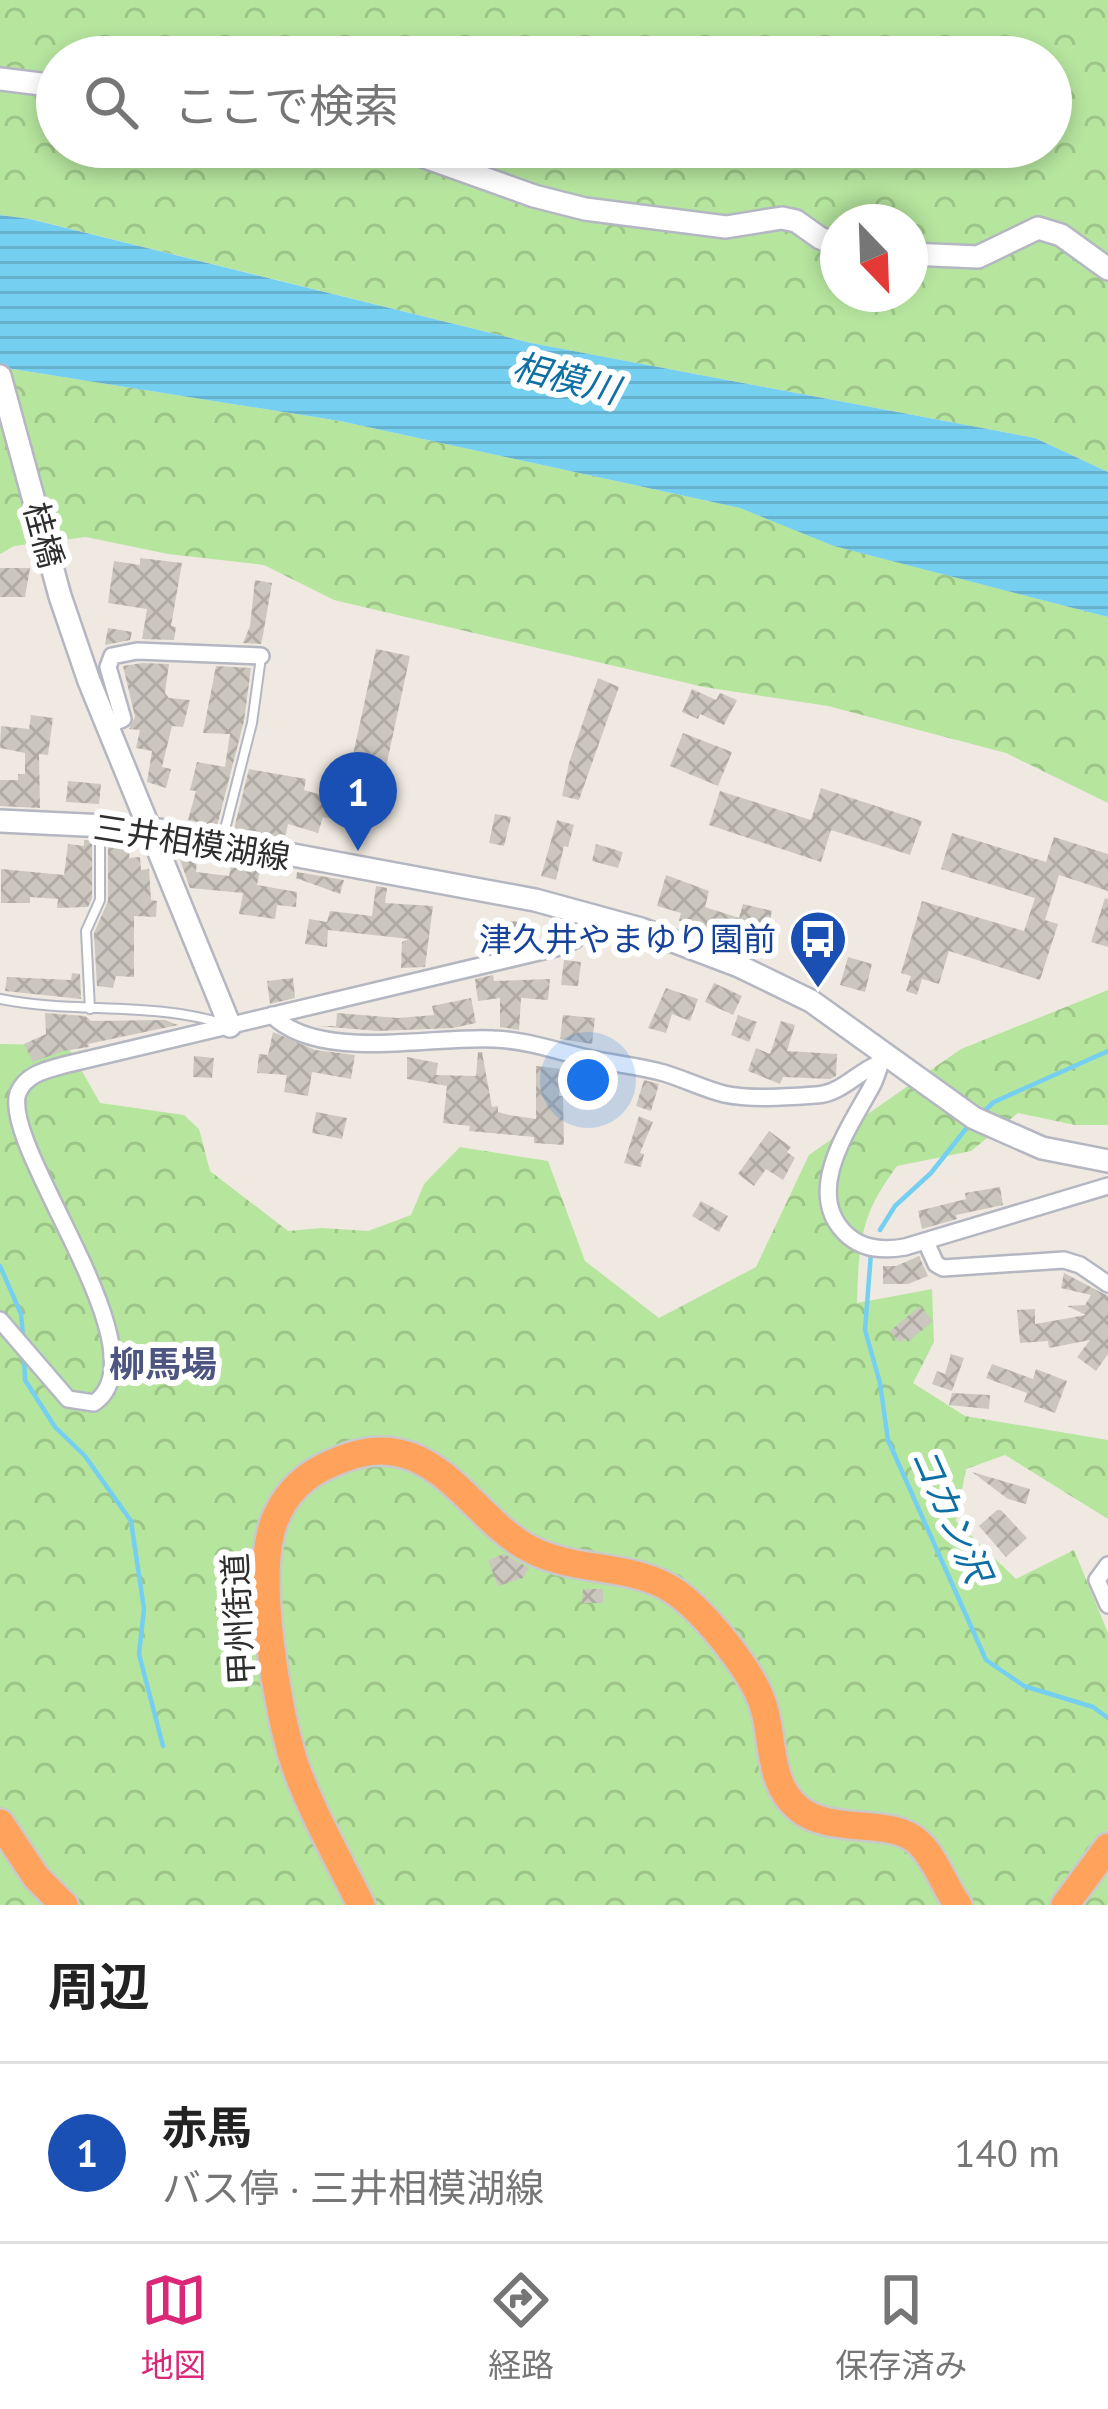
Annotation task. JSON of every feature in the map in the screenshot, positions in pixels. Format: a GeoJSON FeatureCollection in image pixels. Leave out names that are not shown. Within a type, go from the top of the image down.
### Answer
{"type":"FeatureCollection","features":[{"type":"Feature","properties":{"kind":"highway","name":"甲州街道"},"geometry":{"type":"LineString","coordinates":[[361,1905],[297,1771],[288,1740],[277,1689],[267,1570],[274,1522],[290,1491],[321,1468],[374,1451],[395,1452],[425,1464],[510,1538],[532,1551],[674,1590],[698,1613],[758,1693],[780,1786],[789,1799],[828,1823],[894,1831],[917,1840],[958,1905]]}},
{"type":"Feature","properties":{"kind":"highway"},"geometry":{"type":"LineString","coordinates":[[0,1823],[36,1877],[64,1905]]}},
{"type":"Feature","properties":{"kind":"highway"},"geometry":{"type":"LineString","coordinates":[[1065,1905],[1108,1847]]}},
{"type":"Feature","properties":{"kind":"main road"},"geometry":{"type":"LineString","coordinates":[[0,80],[36,84]]}},
{"type":"Feature","properties":{"kind":"main road"},"geometry":{"type":"LineString","coordinates":[[456,168],[585,209],[726,227],[782,218],[796,220],[820,238]]}},
{"type":"Feature","properties":{"kind":"main road"},"geometry":{"type":"LineString","coordinates":[[928,255],[978,257],[1038,228],[1061,235],[1108,268]]}},
{"type":"Feature","properties":{"kind":"main road","name":"桂橋"},"geometry":{"type":"LineString","coordinates":[[0,376],[69,624],[105,726],[230,1025]]}},
{"type":"Feature","properties":{"kind":"main road","name":"三井相模湖線"},"geometry":{"type":"LineString","coordinates":[[0,821],[148,828],[536,900],[641,929],[811,1000],[882,1059],[1003,1133],[1042,1148],[1108,1161]]}},
{"type":"Feature","properties":{"kind":"street"},"geometry":{"type":"LineString","coordinates":[[105,726],[123,719],[108,667],[112,656],[137,651],[261,656]]}},
{"type":"Feature","properties":{"kind":"street"},"geometry":{"type":"LineString","coordinates":[[0,1320],[68,1399],[94,1403],[106,1392],[111,1364],[101,1319],[14,1110],[16,1096],[38,1072],[568,944],[592,916]]}},
{"type":"Feature","properties":{"kind":"street"},"geometry":{"type":"LineString","coordinates":[[272,1016],[296,1031],[343,1041],[416,1045],[475,1037],[516,1041],[662,1072],[724,1094],[825,1094],[882,1059]]}},
{"type":"Feature","properties":{"kind":"street"},"geometry":{"type":"LineString","coordinates":[[882,1059],[875,1080],[849,1121],[829,1193],[830,1208],[841,1229],[857,1242],[888,1250],[926,1242],[1108,1186]]}},
{"type":"Feature","properties":{"kind":"street"},"geometry":{"type":"LineString","coordinates":[[926,1242],[936,1264],[943,1268],[1064,1260],[1108,1284]]}},
{"type":"Feature","properties":{"kind":"street"},"geometry":{"type":"LineString","coordinates":[[1108,1565],[1096,1580],[1108,1605]]}},
{"type":"Feature","properties":{"kind":"lane"},"geometry":{"type":"LineString","coordinates":[[222,843],[252,722],[261,656]]}},
{"type":"Feature","properties":{"kind":"lane"},"geometry":{"type":"LineString","coordinates":[[90,1009],[86,931],[100,900],[100,825]]}},
{"type":"Feature","properties":{"kind":"lane"},"geometry":{"type":"LineString","coordinates":[[0,999],[170,1013],[230,1025]]}},
{"type":"Feature","properties":{"kind":"green space"},"geometry":{"type":"Polygon","coordinates":[[[0,0],[1108,0],[1108,472],[1035,438],[531,343],[0,215],[0,0]]]}},
{"type":"Feature","properties":{"kind":"green space"},"geometry":{"type":"Polygon","coordinates":[[[0,367],[340,421],[740,508],[835,546],[1108,617],[1108,803],[1006,753],[828,706],[704,687],[334,600],[264,565],[168,554],[86,537],[14,546],[0,554],[0,367]]]}},
{"type":"Feature","properties":{"kind":"green space"},"geometry":{"type":"Polygon","coordinates":[[[1108,990],[1108,1125],[1075,1125],[1018,1113],[971,1151],[897,1166],[875,1200],[864,1230],[857,1303],[932,1289],[934,1342],[913,1383],[965,1416],[1108,1440],[1108,1519],[1005,1455],[966,1469],[956,1521],[1016,1579],[1074,1550],[1108,1633],[1108,1905],[0,1905],[0,1044],[67,1045],[100,1103],[184,1115],[199,1129],[210,1171],[288,1231],[368,1231],[411,1215],[424,1184],[460,1147],[548,1161],[585,1261],[659,1318],[756,1267],[809,1155],[961,1049],[1108,990]]]}},
{"type":"Feature","properties":{"kind":"water","name":"相模川"},"geometry":{"type":"Polygon","coordinates":[[[0,215],[531,343],[1035,438],[1108,472],[1108,617],[834,546],[740,508],[340,421],[0,367],[0,215]]]}},
{"type":"Feature","properties":{"kind":"building"},"geometry":{"type":"Polygon","coordinates":[[[140,558],[182,563],[171,626],[176,627],[174,640],[142,639],[147,609],[108,603],[114,561],[140,565],[140,558]]]}},
{"type":"Feature","properties":{"kind":"building"},"geometry":{"type":"Polygon","coordinates":[[[0,568],[30,568],[25,597],[0,597],[0,568]]]}},
{"type":"Feature","properties":{"kind":"building"},"geometry":{"type":"Polygon","coordinates":[[[255,580],[272,583],[261,644],[243,643],[250,626],[255,580]]]}},
{"type":"Feature","properties":{"kind":"building"},"geometry":{"type":"Polygon","coordinates":[[[108,628],[132,632],[130,640],[105,645],[108,628]]]}},
{"type":"Feature","properties":{"kind":"building"},"geometry":{"type":"Polygon","coordinates":[[[376,649],[410,656],[373,827],[323,817],[318,833],[288,824],[285,838],[234,829],[249,769],[306,779],[304,790],[343,801],[376,649]]]}},
{"type":"Feature","properties":{"kind":"building"},"geometry":{"type":"Polygon","coordinates":[[[169,664],[165,693],[169,698],[190,700],[183,727],[172,726],[162,767],[171,769],[166,788],[147,782],[152,751],[136,748],[140,730],[129,729],[135,717],[123,666],[169,664]]]}},
{"type":"Feature","properties":{"kind":"building"},"geometry":{"type":"Polygon","coordinates":[[[216,666],[251,668],[244,721],[217,826],[188,820],[197,762],[225,767],[230,734],[203,733],[216,666]]]}},
{"type":"Feature","properties":{"kind":"building"},"geometry":{"type":"Polygon","coordinates":[[[598,678],[619,687],[579,800],[562,796],[598,678]]]}},
{"type":"Feature","properties":{"kind":"building"},"geometry":{"type":"Polygon","coordinates":[[[692,689],[716,700],[720,693],[737,700],[724,725],[682,712],[692,689]]]}},
{"type":"Feature","properties":{"kind":"building"},"geometry":{"type":"Polygon","coordinates":[[[31,715],[53,718],[48,755],[39,754],[40,808],[0,806],[0,780],[18,780],[18,774],[25,774],[25,753],[0,748],[1,726],[29,729],[31,715]]]}},
{"type":"Feature","properties":{"kind":"building"},"geometry":{"type":"Polygon","coordinates":[[[683,733],[732,752],[718,786],[670,766],[683,733]]]}},
{"type":"Feature","properties":{"kind":"building"},"geometry":{"type":"Polygon","coordinates":[[[68,781],[101,784],[99,804],[66,802],[68,781]]]}},
{"type":"Feature","properties":{"kind":"building"},"geometry":{"type":"Polygon","coordinates":[[[821,788],[922,821],[910,855],[831,830],[821,862],[709,825],[720,791],[811,820],[821,788]]]}},
{"type":"Feature","properties":{"kind":"building"},"geometry":{"type":"Polygon","coordinates":[[[495,814],[511,817],[504,846],[489,843],[495,814]]]}},
{"type":"Feature","properties":{"kind":"building"},"geometry":{"type":"Polygon","coordinates":[[[557,820],[574,825],[556,880],[541,876],[557,820]]]}},
{"type":"Feature","properties":{"kind":"building"},"geometry":{"type":"Polygon","coordinates":[[[952,833],[1046,862],[1054,837],[1108,854],[1108,891],[1059,875],[1045,920],[1058,924],[1040,980],[949,951],[939,984],[922,979],[917,995],[906,991],[911,976],[901,973],[922,901],[1024,931],[1035,898],[941,869],[952,833]]]}},
{"type":"Feature","properties":{"kind":"building"},"geometry":{"type":"Polygon","coordinates":[[[84,840],[92,840],[88,907],[57,908],[58,899],[30,897],[30,903],[1,903],[1,869],[64,875],[68,844],[84,846],[84,840]]]}},
{"type":"Feature","properties":{"kind":"building"},"geometry":{"type":"Polygon","coordinates":[[[108,842],[130,844],[129,858],[140,857],[141,870],[149,869],[151,900],[157,901],[156,917],[134,916],[134,977],[116,976],[113,988],[97,986],[94,933],[108,901],[108,842]]]}},
{"type":"Feature","properties":{"kind":"building"},"geometry":{"type":"Polygon","coordinates":[[[596,844],[623,852],[618,868],[592,861],[596,844]]]}},
{"type":"Feature","properties":{"kind":"building"},"geometry":{"type":"Polygon","coordinates":[[[179,857],[197,859],[196,872],[229,876],[232,862],[261,865],[257,885],[297,892],[296,907],[277,905],[275,919],[239,914],[243,893],[190,888],[179,857]]]}},
{"type":"Feature","properties":{"kind":"building"},"geometry":{"type":"Polygon","coordinates":[[[297,872],[344,880],[340,894],[296,878],[297,872]]]}},
{"type":"Feature","properties":{"kind":"building"},"geometry":{"type":"Polygon","coordinates":[[[666,875],[709,891],[705,907],[739,918],[743,904],[772,911],[764,944],[705,931],[679,921],[681,913],[657,906],[666,875]]]}},
{"type":"Feature","properties":{"kind":"building"},"geometry":{"type":"Polygon","coordinates":[[[376,886],[387,888],[385,903],[433,906],[425,967],[401,968],[402,942],[409,939],[328,930],[327,947],[305,944],[309,919],[327,922],[330,911],[372,916],[376,886]]]}},
{"type":"Feature","properties":{"kind":"building"},"geometry":{"type":"Polygon","coordinates":[[[1108,899],[1108,947],[1091,942],[1108,899]]]}},
{"type":"Feature","properties":{"kind":"building"},"geometry":{"type":"Polygon","coordinates":[[[502,921],[532,922],[531,942],[501,942],[502,921]]]}},
{"type":"Feature","properties":{"kind":"building"},"geometry":{"type":"Polygon","coordinates":[[[848,957],[872,964],[865,992],[840,985],[848,957]]]}},
{"type":"Feature","properties":{"kind":"building"},"geometry":{"type":"Polygon","coordinates":[[[564,960],[581,962],[578,986],[561,985],[564,960]]]}},
{"type":"Feature","properties":{"kind":"building"},"geometry":{"type":"Polygon","coordinates":[[[72,973],[80,974],[81,999],[5,991],[7,977],[71,980],[72,973]]]}},
{"type":"Feature","properties":{"kind":"building"},"geometry":{"type":"Polygon","coordinates":[[[493,975],[494,981],[550,979],[548,1000],[521,998],[519,1030],[500,1027],[500,998],[478,1001],[475,979],[493,975]]]}},
{"type":"Feature","properties":{"kind":"building"},"geometry":{"type":"Polygon","coordinates":[[[293,978],[295,998],[270,1004],[267,981],[293,978]]]}},
{"type":"Feature","properties":{"kind":"building"},"geometry":{"type":"Polygon","coordinates":[[[714,983],[742,996],[733,1015],[705,1002],[714,983]]]}},
{"type":"Feature","properties":{"kind":"building"},"geometry":{"type":"Polygon","coordinates":[[[666,988],[698,999],[690,1021],[672,1014],[666,1033],[648,1028],[666,988]]]}},
{"type":"Feature","properties":{"kind":"building"},"geometry":{"type":"Polygon","coordinates":[[[471,998],[476,1023],[453,1028],[378,1031],[318,1026],[336,1026],[337,1013],[398,1018],[434,1015],[432,1006],[471,998]]]}},
{"type":"Feature","properties":{"kind":"building"},"geometry":{"type":"Polygon","coordinates":[[[45,1013],[85,1016],[91,1021],[165,1020],[178,1025],[88,1044],[33,1062],[24,1044],[46,1034],[45,1013]]]}},
{"type":"Feature","properties":{"kind":"building"},"geometry":{"type":"Polygon","coordinates":[[[563,1015],[595,1018],[592,1044],[560,1039],[563,1015]]]}},
{"type":"Feature","properties":{"kind":"building"},"geometry":{"type":"Polygon","coordinates":[[[738,1015],[757,1022],[749,1042],[731,1035],[738,1015]]]}},
{"type":"Feature","properties":{"kind":"building"},"geometry":{"type":"Polygon","coordinates":[[[781,1021],[795,1025],[787,1051],[837,1054],[836,1076],[783,1077],[780,1084],[748,1071],[756,1048],[770,1054],[781,1021]]]}},
{"type":"Feature","properties":{"kind":"building"},"geometry":{"type":"Polygon","coordinates":[[[273,1032],[315,1050],[355,1055],[351,1079],[312,1072],[308,1096],[284,1092],[287,1075],[257,1073],[259,1054],[268,1055],[273,1032]]]}},
{"type":"Feature","properties":{"kind":"building"},"geometry":{"type":"Polygon","coordinates":[[[478,1052],[482,1052],[492,1107],[509,1115],[536,1119],[536,1066],[562,1069],[559,1096],[563,1096],[564,1145],[443,1123],[447,1086],[407,1079],[407,1057],[438,1063],[436,1075],[476,1076],[478,1052]]]}},
{"type":"Feature","properties":{"kind":"building"},"geometry":{"type":"Polygon","coordinates":[[[194,1056],[214,1058],[212,1078],[193,1077],[194,1056]]]}},
{"type":"Feature","properties":{"kind":"building"},"geometry":{"type":"Polygon","coordinates":[[[644,1080],[659,1084],[651,1111],[636,1106],[644,1080]]]}},
{"type":"Feature","properties":{"kind":"building"},"geometry":{"type":"Polygon","coordinates":[[[316,1112],[347,1118],[342,1139],[312,1133],[316,1112]]]}},
{"type":"Feature","properties":{"kind":"building"},"geometry":{"type":"Polygon","coordinates":[[[639,1116],[653,1122],[640,1153],[644,1154],[641,1167],[624,1163],[639,1116]]]}},
{"type":"Feature","properties":{"kind":"building"},"geometry":{"type":"Polygon","coordinates":[[[769,1131],[791,1147],[787,1152],[795,1158],[783,1180],[766,1169],[754,1186],[738,1174],[769,1131]]]}},
{"type":"Feature","properties":{"kind":"building"},"geometry":{"type":"Polygon","coordinates":[[[1000,1187],[1003,1205],[956,1215],[957,1219],[922,1229],[918,1211],[966,1199],[965,1193],[1000,1187]]]}},
{"type":"Feature","properties":{"kind":"building"},"geometry":{"type":"Polygon","coordinates":[[[701,1201],[728,1216],[719,1232],[692,1216],[701,1201]]]}},
{"type":"Feature","properties":{"kind":"building"},"geometry":{"type":"Polygon","coordinates":[[[919,1256],[928,1276],[908,1284],[883,1284],[883,1266],[919,1256]]]}},
{"type":"Feature","properties":{"kind":"building"},"geometry":{"type":"Polygon","coordinates":[[[1064,1273],[1108,1296],[1108,1354],[1096,1371],[1077,1357],[1090,1340],[1049,1348],[1048,1341],[1020,1343],[1017,1310],[1035,1309],[1035,1324],[1086,1315],[1067,1306],[1085,1305],[1091,1295],[1061,1288],[1064,1273]]]}},
{"type":"Feature","properties":{"kind":"building"},"geometry":{"type":"Polygon","coordinates":[[[920,1306],[933,1321],[908,1342],[905,1338],[900,1343],[890,1331],[920,1306]]]}},
{"type":"Feature","properties":{"kind":"building"},"geometry":{"type":"Polygon","coordinates":[[[951,1354],[964,1358],[952,1391],[932,1384],[937,1371],[945,1374],[951,1354]]]}},
{"type":"Feature","properties":{"kind":"building"},"geometry":{"type":"Polygon","coordinates":[[[992,1364],[1033,1379],[1036,1369],[1067,1381],[1055,1413],[1024,1402],[1027,1393],[986,1378],[992,1364]]]}},
{"type":"Feature","properties":{"kind":"building"},"geometry":{"type":"Polygon","coordinates":[[[952,1393],[990,1395],[989,1409],[949,1405],[952,1393]]]}},
{"type":"Feature","properties":{"kind":"building"},"geometry":{"type":"Polygon","coordinates":[[[972,1472],[1030,1489],[1026,1504],[1008,1499],[972,1472]]]}},
{"type":"Feature","properties":{"kind":"building"},"geometry":{"type":"Polygon","coordinates":[[[997,1510],[1027,1538],[1006,1557],[979,1526],[997,1510]]]}},
{"type":"Feature","properties":{"kind":"building"},"geometry":{"type":"Polygon","coordinates":[[[504,1554],[529,1568],[523,1578],[498,1586],[488,1560],[504,1554]]]}},
{"type":"Feature","properties":{"kind":"building"},"geometry":{"type":"Polygon","coordinates":[[[583,1589],[603,1589],[603,1603],[582,1603],[583,1589]]]}},
{"type":"Feature","properties":{"kind":"waterway","name":"コカン沢"},"geometry":{"type":"LineString","coordinates":[[981,1114],[994,1102],[1108,1051]]}},
{"type":"Feature","properties":{"kind":"waterway","name":"コカン沢"},"geometry":{"type":"LineString","coordinates":[[880,1230],[895,1206],[931,1173],[969,1125]]}},
{"type":"Feature","properties":{"kind":"waterway","name":"コカン沢"},"geometry":{"type":"LineString","coordinates":[[871,1253],[865,1330],[880,1383],[888,1440],[986,1660],[1024,1686],[1093,1707],[1108,1718]]}},
{"type":"Feature","properties":{"kind":"waterway"},"geometry":{"type":"LineString","coordinates":[[0,1266],[21,1314],[23,1336]]}},
{"type":"Feature","properties":{"kind":"waterway"},"geometry":{"type":"LineString","coordinates":[[24,1354],[25,1380],[55,1427],[85,1456],[131,1521],[144,1609],[139,1654],[163,1746]]}},
{"type":"Feature","properties":{"kind":"place","name":"赤馬"},"geometry":{"type":"Point","coordinates":[358,851]}},
{"type":"Feature","properties":{"kind":"place","name":"津久井やまゆり園前"},"geometry":{"type":"Point","coordinates":[818,990]}},
{"type":"Feature","properties":{"kind":"district","name":"柳馬場"},"geometry":{"type":"Point","coordinates":[163,1364]}}]}
